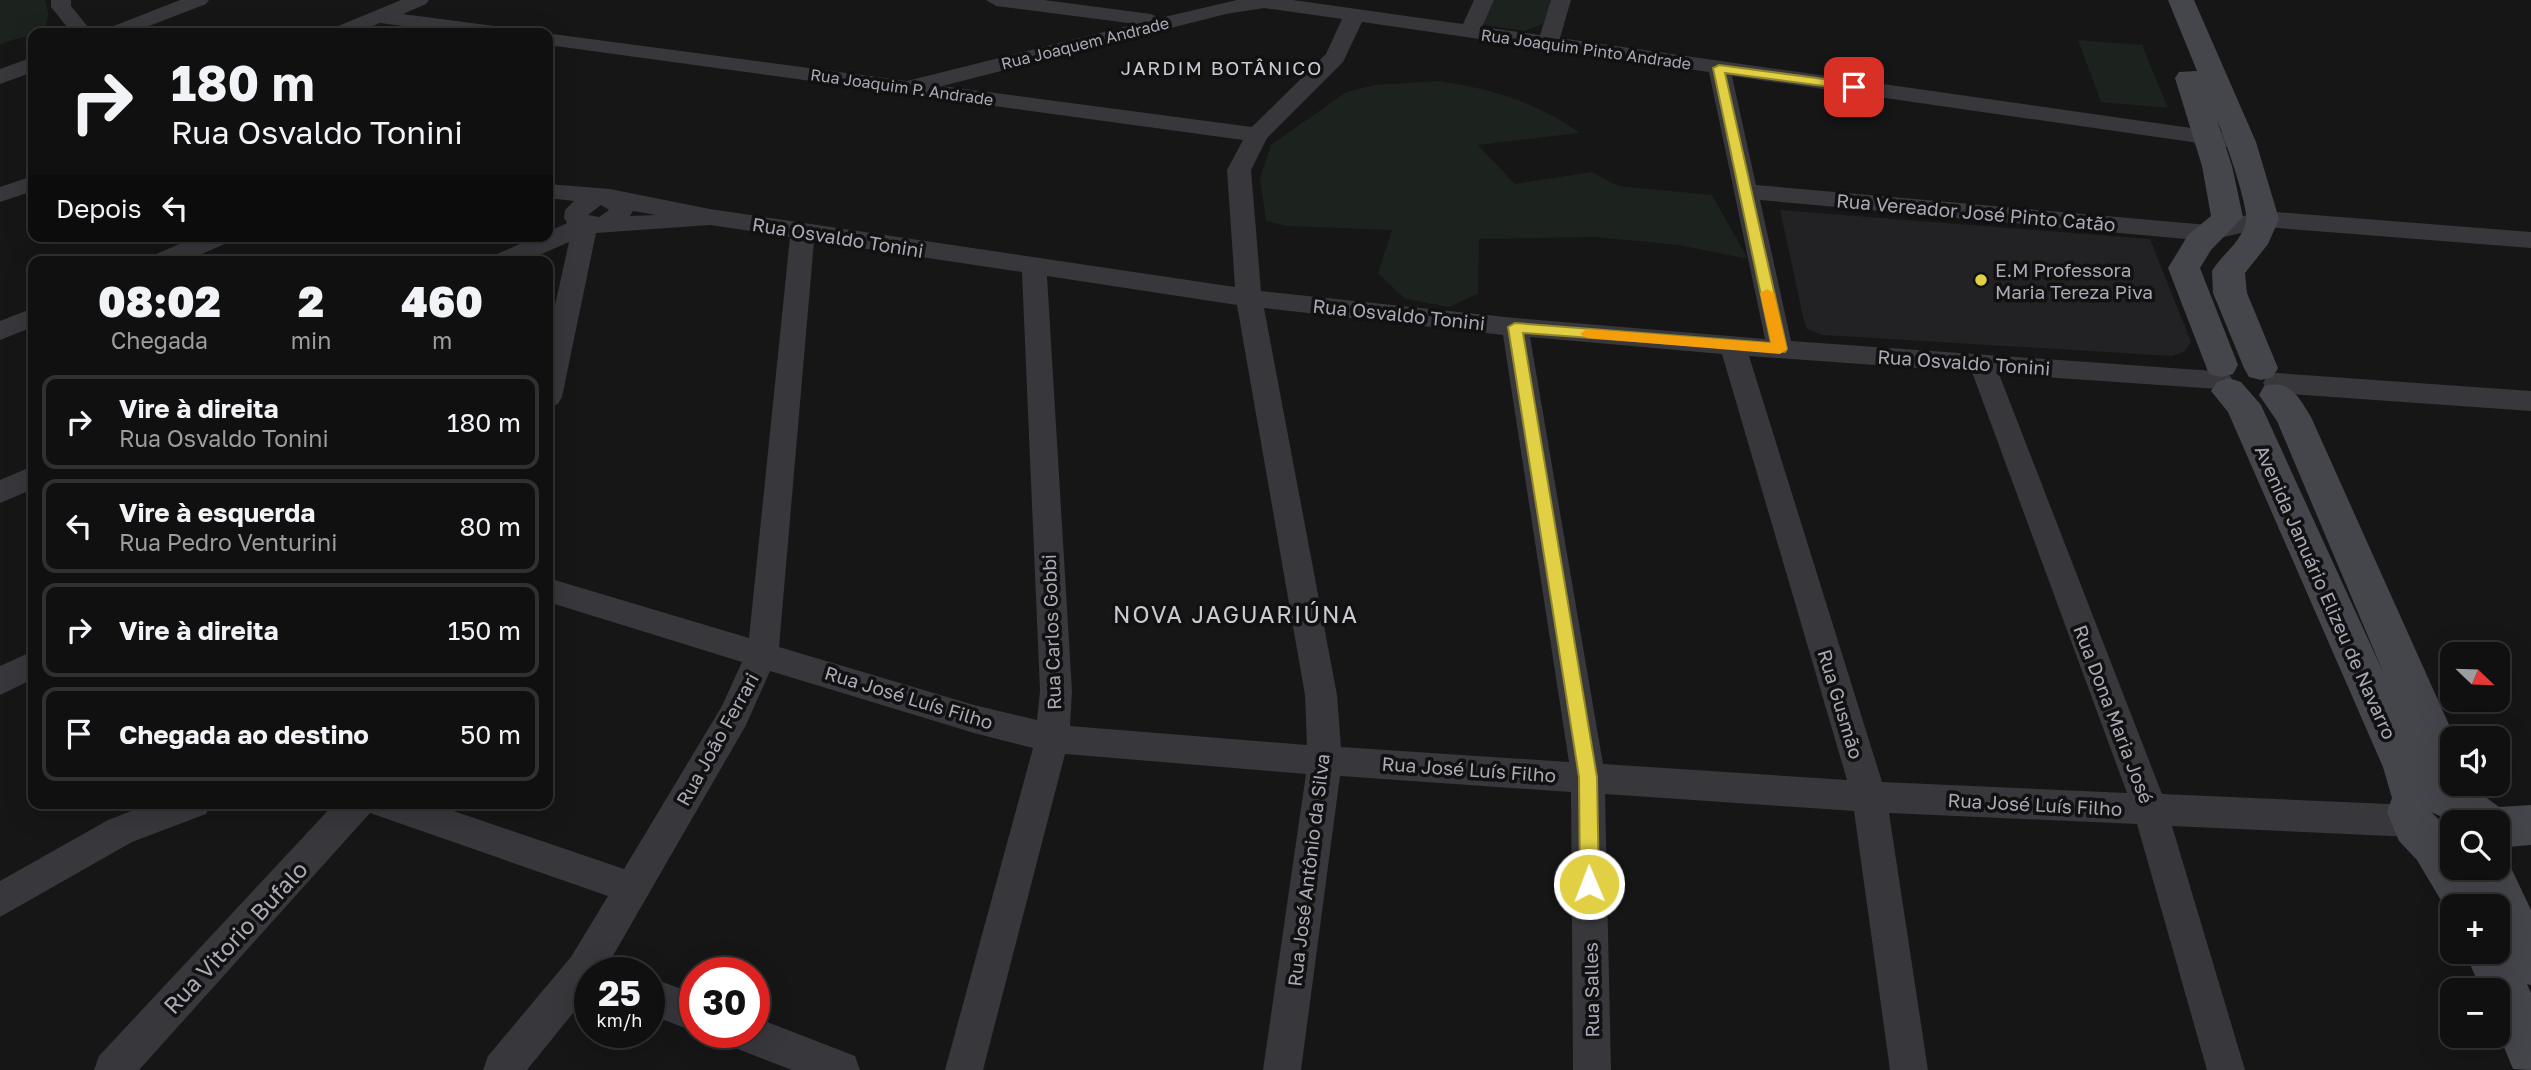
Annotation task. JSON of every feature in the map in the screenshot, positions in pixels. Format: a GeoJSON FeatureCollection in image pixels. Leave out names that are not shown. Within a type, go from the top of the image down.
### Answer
{"type":"FeatureCollection","features":[{"type":"Feature","properties":{"kind":"street"},"geometry":{"type":"LineString","coordinates":[[61,0],[61,7],[79,28]]}},
{"type":"Feature","properties":{"kind":"street"},"geometry":{"type":"LineString","coordinates":[[126,28],[199,0]]}},
{"type":"Feature","properties":{"kind":"street"},"geometry":{"type":"LineString","coordinates":[[351,28],[419,0]]}},
{"type":"Feature","properties":{"kind":"street"},"geometry":{"type":"LineString","coordinates":[[996,0],[1168,23]]}},
{"type":"Feature","properties":{"kind":"street"},"geometry":{"type":"LineString","coordinates":[[1470,31],[1484,0]]}},
{"type":"Feature","properties":{"kind":"street"},"geometry":{"type":"LineString","coordinates":[[1548,43],[1561,0]]}},
{"type":"Feature","properties":{"kind":"street","name":"Avenida Januário Elizeu de Navarro"},"geometry":{"type":"LineString","coordinates":[[2161,0],[2208,137],[2227,217],[2221,227],[2208,233],[2195,246],[2184,268],[2223,378],[2243,405],[2404,767],[2446,810]]}},
{"type":"Feature","properties":{"kind":"street"},"geometry":{"type":"LineString","coordinates":[[2181,0],[2241,142],[2263,219],[2531,240]]}},
{"type":"Feature","properties":{"kind":"street","name":"Rua Joaquim Pinto Andrade"},"geometry":{"type":"LineString","coordinates":[[1264,1],[2241,142]]}},
{"type":"Feature","properties":{"kind":"street","name":"Rua Joaquem Andrade"},"geometry":{"type":"LineString","coordinates":[[906,88],[1264,1]]}},
{"type":"Feature","properties":{"kind":"street"},"geometry":{"type":"LineString","coordinates":[[1079,11],[1087,18],[1090,30],[1081,44]]}},
{"type":"Feature","properties":{"kind":"street","name":"Rua José Antônio da Silva"},"geometry":{"type":"LineString","coordinates":[[1282,1070],[1325,759],[1321,695],[1249,298],[1239,170],[1257,135],[1335,57],[1355,15]]}},
{"type":"Feature","properties":{"kind":"street"},"geometry":{"type":"LineString","coordinates":[[379,17],[464,28]]}},
{"type":"Feature","properties":{"kind":"street","name":"Rua Joaquim P. Andrade"},"geometry":{"type":"LineString","coordinates":[[553,40],[1257,135]]}},
{"type":"Feature","properties":{"kind":"street"},"geometry":{"type":"LineString","coordinates":[[0,77],[28,66]]}},
{"type":"Feature","properties":{"kind":"street"},"geometry":{"type":"LineString","coordinates":[[1719,68],[1780,349]]}},
{"type":"Feature","properties":{"kind":"street"},"geometry":{"type":"LineString","coordinates":[[0,195],[28,185]]}},
{"type":"Feature","properties":{"kind":"street","name":"Rua Vereador José Pinto Catão"},"geometry":{"type":"LineString","coordinates":[[1744,191],[2208,233],[2237,228],[2263,219]]}},
{"type":"Feature","properties":{"kind":"street","name":"Rua Osvaldo Tonini"},"geometry":{"type":"LineString","coordinates":[[553,192],[1249,298],[1515,327],[1733,346],[2223,378]]}},
{"type":"Feature","properties":{"kind":"street"},"geometry":{"type":"LineString","coordinates":[[553,239],[589,222],[622,211],[612,199],[581,205],[589,222],[553,376]]}},
{"type":"Feature","properties":{"kind":"street"},"geometry":{"type":"LineString","coordinates":[[553,200],[589,222]]}},
{"type":"Feature","properties":{"kind":"street","name":"Rua Osvaldo Tonini"},"geometry":{"type":"LineString","coordinates":[[589,222],[642,223],[710,217]]}},
{"type":"Feature","properties":{"kind":"street","name":"Avenida Januário Elizeu de Navarro"},"geometry":{"type":"LineString","coordinates":[[2263,219],[2248,250],[2228,271],[2230,293],[2272,382],[2293,417],[2450,810]]}},
{"type":"Feature","properties":{"kind":"street","name":"Rua João Ferrari"},"geometry":{"type":"LineString","coordinates":[[596,957],[632,888],[734,715],[763,652],[803,231]]}},
{"type":"Feature","properties":{"kind":"street"},"geometry":{"type":"LineString","coordinates":[[174,256],[206,242]]}},
{"type":"Feature","properties":{"kind":"street"},"geometry":{"type":"LineString","coordinates":[[515,256],[545,242]]}},
{"type":"Feature","properties":{"kind":"street","name":"Rua Carlos Gobbi"},"geometry":{"type":"LineString","coordinates":[[964,1070],[1036,809],[1052,738],[1056,691],[1034,267]]}},
{"type":"Feature","properties":{"kind":"street"},"geometry":{"type":"LineString","coordinates":[[0,331],[28,319]]}},
{"type":"Feature","properties":{"kind":"street","name":"Rua Salles"},"geometry":{"type":"LineString","coordinates":[[1515,327],[1588,777],[1592,1070]]}},
{"type":"Feature","properties":{"kind":"street","name":"Rua Gusmão"},"geometry":{"type":"LineString","coordinates":[[1733,346],[1869,797],[1909,1070]]}},
{"type":"Feature","properties":{"kind":"street"},"geometry":{"type":"LineString","coordinates":[[2223,378],[2235,361],[2272,382],[2527,408]]}},
{"type":"Feature","properties":{"kind":"street","name":"Rua Dona Maria José"},"geometry":{"type":"LineString","coordinates":[[1982,363],[2150,809],[2226,1070]]}},
{"type":"Feature","properties":{"kind":"street"},"geometry":{"type":"LineString","coordinates":[[0,492],[28,479]]}},
{"type":"Feature","properties":{"kind":"street","name":"Rua José Luís Filho"},"geometry":{"type":"LineString","coordinates":[[553,591],[763,652],[974,719],[1052,738],[1140,748],[1869,797],[2150,809],[2440,816]]}},
{"type":"Feature","properties":{"kind":"street"},"geometry":{"type":"LineString","coordinates":[[0,681],[28,667]]}},
{"type":"Feature","properties":{"kind":"street"},"geometry":{"type":"LineString","coordinates":[[0,900],[120,831],[178,809]]}},
{"type":"Feature","properties":{"kind":"street","name":"Rua Vitorio Bufalo"},"geometry":{"type":"LineString","coordinates":[[113,1070],[352,809]]}},
{"type":"Feature","properties":{"kind":"street"},"geometry":{"type":"LineString","coordinates":[[401,809],[632,888]]}},
{"type":"Feature","properties":{"kind":"street"},"geometry":{"type":"LineString","coordinates":[[2510,823],[2531,825]]}},
{"type":"Feature","properties":{"kind":"street"},"geometry":{"type":"LineString","coordinates":[[2510,846],[2531,845]]}},
{"type":"Feature","properties":{"kind":"street"},"geometry":{"type":"LineString","coordinates":[[2493,880],[2531,962]]}},
{"type":"Feature","properties":{"kind":"street"},"geometry":{"type":"LineString","coordinates":[[2494,964],[2531,1051]]}},
{"type":"Feature","properties":{"kind":"street","name":"Rua João Ferrari"},"geometry":{"type":"LineString","coordinates":[[502,1070],[574,988]]}},
{"type":"Feature","properties":{"kind":"street"},"geometry":{"type":"LineString","coordinates":[[770,1042],[841,1070]]}},
{"type":"Feature","properties":{"kind":"shaded area"},"geometry":{"type":"Polygon","coordinates":[[[0,0],[45,0],[48,13],[44,28],[28,28],[28,35],[0,45],[0,0]]]}},
{"type":"Feature","properties":{"kind":"shaded area"},"geometry":{"type":"Polygon","coordinates":[[[1490,0],[1554,0],[1543,24],[1524,31],[1480,24],[1490,0]]]}},
{"type":"Feature","properties":{"kind":"shaded area"},"geometry":{"type":"Polygon","coordinates":[[[2078,40],[2142,45],[2168,108],[2101,102],[2078,40]]]}},
{"type":"Feature","properties":{"kind":"shaded area"},"geometry":{"type":"Polygon","coordinates":[[[1438,81],[1512,98],[1547,113],[1580,133],[1478,145],[1515,184],[1592,172],[1618,186],[1712,195],[1748,259],[1679,245],[1595,237],[1479,239],[1478,293],[1450,307],[1405,299],[1378,273],[1392,230],[1286,226],[1266,221],[1260,178],[1271,145],[1346,92],[1375,85],[1438,81]]]}},
{"type":"Feature","properties":{"kind":"shaded area","name":"E.M Professora Maria Tereza Piva"},"geometry":{"type":"Polygon","coordinates":[[[1780,210],[2150,239],[2191,342],[2184,352],[2172,356],[1823,335],[1807,329],[1804,321],[1780,210]]]}},
{"type":"Feature","properties":{"kind":"slow traffic"},"geometry":{"type":"LineString","coordinates":[[1587,334],[1780,349],[1767,293]]}},
{"type":"Feature","properties":{"kind":"place","name":"E.M Professora Maria Tereza Piva"},"geometry":{"type":"Point","coordinates":[1981,280]}},
{"type":"Feature","properties":{"kind":"district","name":"JARDIM BOTÂNICO"},"geometry":{"type":"Point","coordinates":[1222,67]}},
{"type":"Feature","properties":{"kind":"district","name":"NOVA JAGUARIÚNA"},"geometry":{"type":"Point","coordinates":[1236,614]}},
{"type":"Feature","properties":{"kind":"route"},"geometry":{"type":"LineString","coordinates":[[1589,884],[1588,777],[1515,327],[1780,349],[1719,68],[1854,87]]}}]}
